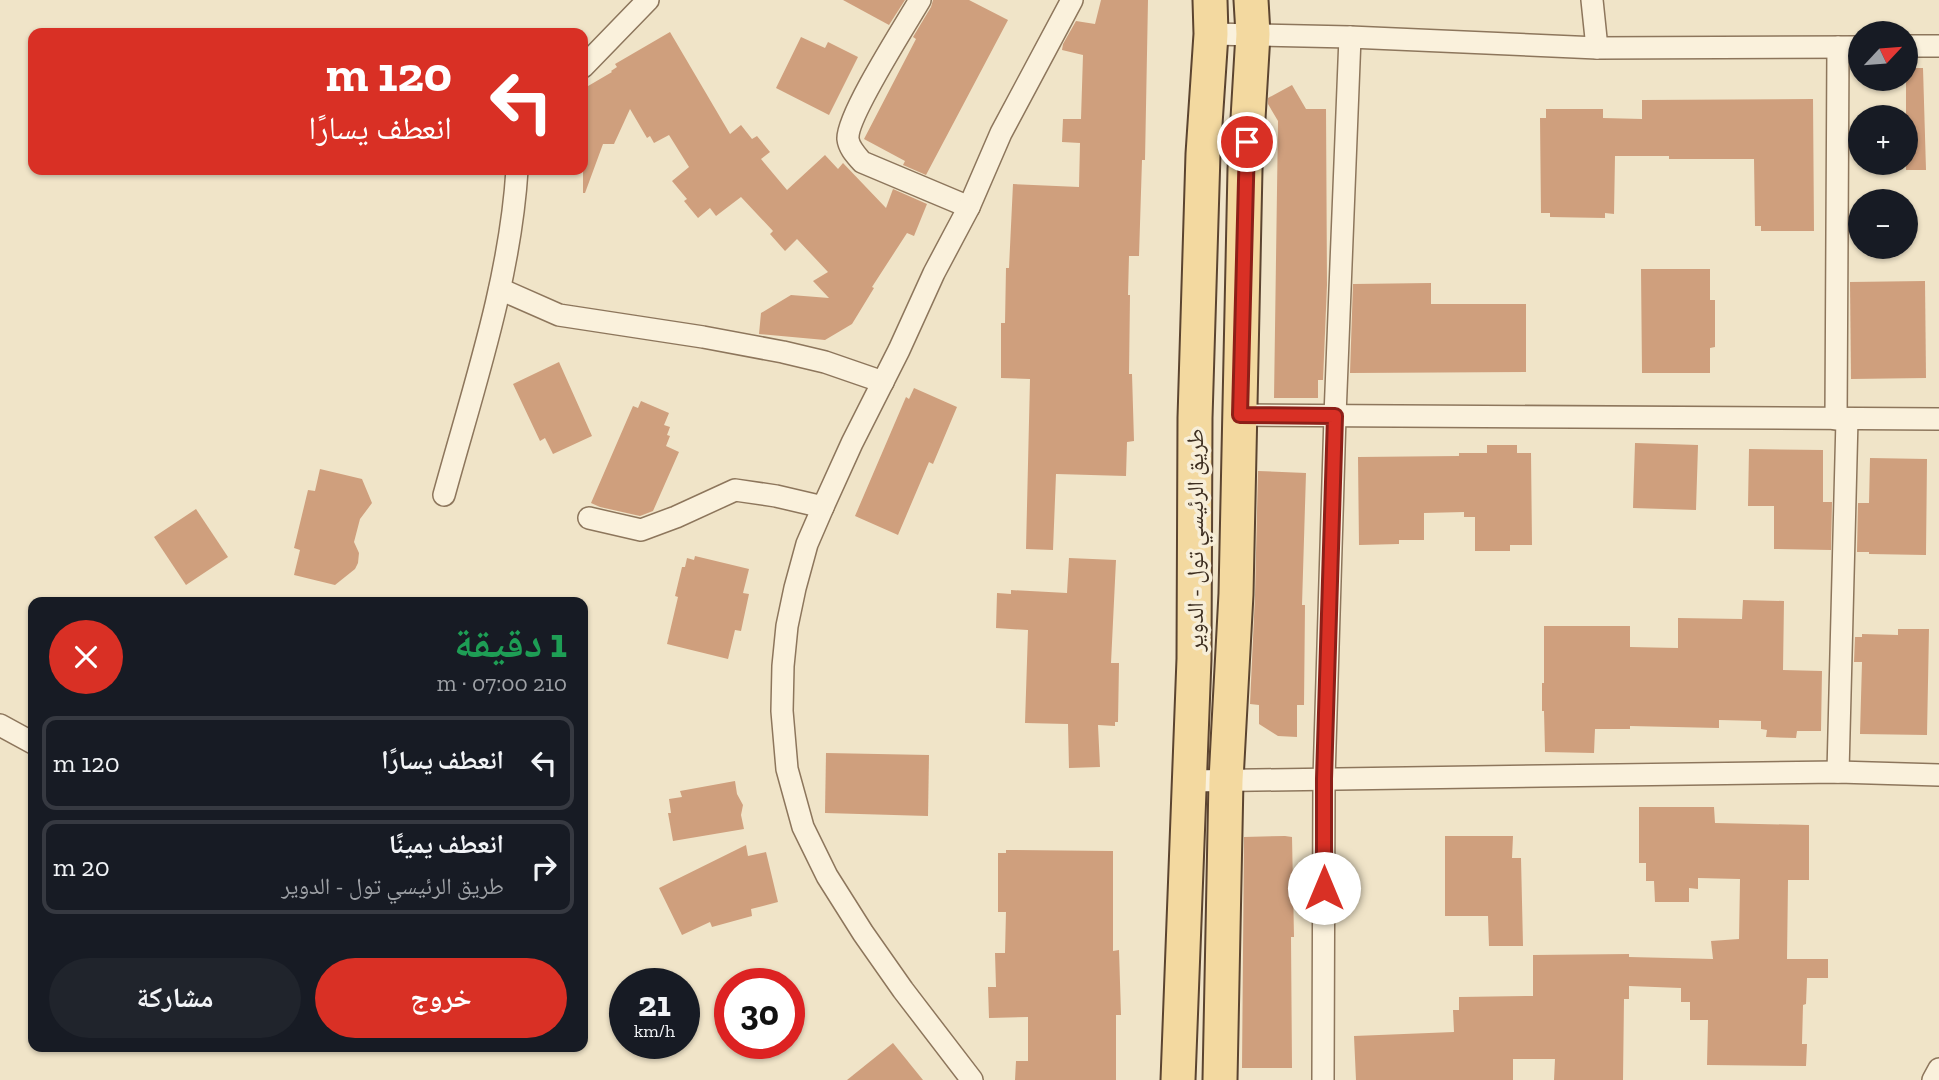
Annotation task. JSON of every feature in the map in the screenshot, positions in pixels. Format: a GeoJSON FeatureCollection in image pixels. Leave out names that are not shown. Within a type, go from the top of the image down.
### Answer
{"type":"FeatureCollection","features":[{"type":"Feature","properties":{"kind":"main road","name":"طريق الرئيسي تول - الدوير"},"geometry":{"type":"LineString","coordinates":[[1178,1080],[1194,659],[1196,404],[1203,154],[1211,34],[1210,0]]}},
{"type":"Feature","properties":{"kind":"main road","name":"طريق الرئيسي تول - الدوير"},"geometry":{"type":"LineString","coordinates":[[1220,1080],[1226,780],[1236,594],[1245,169],[1253,34],[1251,0]]}},
{"type":"Feature","properties":{"kind":"street"},"geometry":{"type":"LineString","coordinates":[[588,62],[648,0]]}},
{"type":"Feature","properties":{"kind":"street"},"geometry":{"type":"LineString","coordinates":[[920,0],[859,105],[848,136],[850,146],[862,162],[969,207]]}},
{"type":"Feature","properties":{"kind":"street"},"geometry":{"type":"LineString","coordinates":[[972,1080],[863,933],[827,876],[803,827],[787,769],[782,711],[786,625],[807,544],[852,443],[969,207],[1001,133],[1072,0]]}},
{"type":"Feature","properties":{"kind":"street"},"geometry":{"type":"LineString","coordinates":[[1592,0],[1597,48]]}},
{"type":"Feature","properties":{"kind":"street"},"geometry":{"type":"LineString","coordinates":[[1211,34],[1597,48],[1848,47]]}},
{"type":"Feature","properties":{"kind":"street"},"geometry":{"type":"LineString","coordinates":[[1323,1080],[1324,779],[1350,37]]}},
{"type":"Feature","properties":{"kind":"street"},"geometry":{"type":"LineString","coordinates":[[1918,46],[1939,46]]}},
{"type":"Feature","properties":{"kind":"street"},"geometry":{"type":"LineString","coordinates":[[1838,47],[1841,419],[1838,772]]}},
{"type":"Feature","properties":{"kind":"street"},"geometry":{"type":"LineString","coordinates":[[444,495],[500,289],[517,175]]}},
{"type":"Feature","properties":{"kind":"street"},"geometry":{"type":"LineString","coordinates":[[500,289],[559,315],[783,352],[825,362],[883,382]]}},
{"type":"Feature","properties":{"kind":"street"},"geometry":{"type":"LineString","coordinates":[[1240,415],[1939,419]]}},
{"type":"Feature","properties":{"kind":"street"},"geometry":{"type":"LineString","coordinates":[[589,518],[641,530],[735,490],[776,495],[823,507]]}},
{"type":"Feature","properties":{"kind":"street"},"geometry":{"type":"LineString","coordinates":[[0,725],[28,740]]}},
{"type":"Feature","properties":{"kind":"street"},"geometry":{"type":"LineString","coordinates":[[1189,781],[1838,772],[1939,775]]}},
{"type":"Feature","properties":{"kind":"street"},"geometry":{"type":"LineString","coordinates":[[1933,1080],[1939,1069]]}},
{"type":"Feature","properties":{"kind":"building"},"geometry":{"type":"Polygon","coordinates":[[[843,0],[905,0],[889,25],[843,0]]]}},
{"type":"Feature","properties":{"kind":"building"},"geometry":{"type":"Polygon","coordinates":[[[933,0],[969,0],[1008,20],[926,175],[903,165],[905,161],[864,139],[916,39],[913,37],[933,0]]]}},
{"type":"Feature","properties":{"kind":"building"},"geometry":{"type":"Polygon","coordinates":[[[1101,0],[1148,0],[1145,160],[1142,160],[1139,256],[1129,256],[1129,374],[1132,374],[1134,441],[1127,442],[1126,476],[1056,474],[1053,550],[1026,549],[1030,379],[1001,378],[1001,323],[1005,323],[1006,268],[1009,268],[1013,184],[1079,187],[1080,143],[1062,142],[1063,119],[1081,119],[1083,55],[1062,50],[1076,21],[1095,24],[1101,0]]]}},
{"type":"Feature","properties":{"kind":"building"},"geometry":{"type":"Polygon","coordinates":[[[670,32],[730,134],[741,125],[752,139],[757,136],[770,152],[761,159],[787,190],[825,155],[838,169],[843,163],[886,208],[893,189],[927,204],[914,236],[907,233],[852,324],[825,340],[759,334],[761,313],[791,295],[829,298],[813,281],[828,272],[797,239],[785,251],[770,234],[773,231],[741,197],[716,216],[710,208],[698,218],[672,181],[689,167],[669,135],[654,143],[650,136],[647,138],[630,109],[614,144],[603,144],[583,193],[583,175],[588,175],[588,86],[612,72],[617,67],[615,64],[670,32]]]}},
{"type":"Feature","properties":{"kind":"building"},"geometry":{"type":"Polygon","coordinates":[[[801,37],[825,48],[828,42],[858,57],[829,115],[776,88],[801,37]]]}},
{"type":"Feature","properties":{"kind":"building"},"geometry":{"type":"Polygon","coordinates":[[[1918,68],[1923,68],[1926,170],[1918,170],[1918,105],[1906,105],[1906,91],[1918,91],[1918,68]]]}},
{"type":"Feature","properties":{"kind":"building"},"geometry":{"type":"Polygon","coordinates":[[[1292,85],[1306,109],[1326,109],[1327,285],[1323,380],[1318,380],[1318,398],[1274,398],[1278,121],[1268,104],[1268,98],[1292,85]]]}},
{"type":"Feature","properties":{"kind":"building"},"geometry":{"type":"Polygon","coordinates":[[[1813,99],[1814,231],[1761,231],[1761,226],[1755,226],[1754,159],[1615,156],[1614,214],[1605,213],[1605,218],[1550,217],[1550,213],[1541,213],[1540,118],[1546,118],[1546,109],[1603,109],[1603,118],[1642,119],[1642,100],[1813,99]]]}},
{"type":"Feature","properties":{"kind":"building"},"geometry":{"type":"Polygon","coordinates":[[[1641,269],[1710,269],[1710,300],[1715,300],[1715,347],[1710,348],[1710,373],[1642,373],[1641,269]]]}},
{"type":"Feature","properties":{"kind":"building"},"geometry":{"type":"Polygon","coordinates":[[[1925,281],[1926,378],[1851,379],[1850,282],[1925,281]]]}},
{"type":"Feature","properties":{"kind":"building"},"geometry":{"type":"Polygon","coordinates":[[[1431,283],[1431,304],[1526,304],[1526,372],[1350,373],[1353,284],[1431,283]]]}},
{"type":"Feature","properties":{"kind":"building"},"geometry":{"type":"Polygon","coordinates":[[[559,362],[592,436],[553,454],[545,438],[540,441],[513,384],[559,362]]]}},
{"type":"Feature","properties":{"kind":"building"},"geometry":{"type":"Polygon","coordinates":[[[914,388],[957,407],[933,464],[929,462],[898,535],[855,516],[906,397],[909,399],[914,388]]]}},
{"type":"Feature","properties":{"kind":"building"},"geometry":{"type":"Polygon","coordinates":[[[641,401],[669,413],[664,425],[670,427],[666,446],[679,452],[653,511],[640,516],[591,503],[633,406],[638,408],[641,401]]]}},
{"type":"Feature","properties":{"kind":"building"},"geometry":{"type":"Polygon","coordinates":[[[1635,443],[1698,445],[1696,510],[1633,508],[1635,443]]]}},
{"type":"Feature","properties":{"kind":"building"},"geometry":{"type":"Polygon","coordinates":[[[1487,445],[1517,445],[1517,453],[1531,453],[1532,545],[1510,545],[1510,551],[1475,551],[1475,517],[1464,517],[1464,512],[1424,513],[1424,540],[1359,545],[1358,457],[1459,456],[1459,453],[1487,453],[1487,445]]]}},
{"type":"Feature","properties":{"kind":"building"},"geometry":{"type":"Polygon","coordinates":[[[1749,449],[1823,450],[1823,502],[1832,502],[1831,550],[1774,549],[1774,506],[1748,506],[1749,449]]]}},
{"type":"Feature","properties":{"kind":"building"},"geometry":{"type":"Polygon","coordinates":[[[1870,458],[1927,459],[1926,555],[1857,552],[1858,503],[1869,503],[1870,458]]]}},
{"type":"Feature","properties":{"kind":"building"},"geometry":{"type":"Polygon","coordinates":[[[320,469],[362,479],[372,503],[360,519],[354,542],[359,553],[358,563],[355,569],[335,585],[294,575],[300,550],[294,548],[308,490],[315,491],[320,469]]]}},
{"type":"Feature","properties":{"kind":"building"},"geometry":{"type":"Polygon","coordinates":[[[1258,471],[1306,473],[1302,605],[1305,605],[1304,705],[1297,705],[1297,737],[1278,736],[1259,724],[1259,705],[1250,704],[1258,471]]]}},
{"type":"Feature","properties":{"kind":"building"},"geometry":{"type":"Polygon","coordinates":[[[196,509],[228,557],[186,585],[154,537],[196,509]]]}},
{"type":"Feature","properties":{"kind":"building"},"geometry":{"type":"Polygon","coordinates":[[[695,556],[749,569],[743,593],[749,594],[741,631],[735,630],[728,659],[667,644],[682,567],[685,567],[687,558],[694,560],[695,556]]]}},
{"type":"Feature","properties":{"kind":"building"},"geometry":{"type":"Polygon","coordinates":[[[1069,558],[1116,560],[1111,663],[1119,663],[1118,722],[1115,722],[1115,726],[1098,725],[1100,767],[1069,768],[1068,724],[1025,723],[1028,630],[996,628],[997,593],[1011,594],[1011,590],[1067,593],[1069,558]]]}},
{"type":"Feature","properties":{"kind":"building"},"geometry":{"type":"Polygon","coordinates":[[[1743,600],[1784,601],[1783,670],[1822,671],[1821,731],[1797,731],[1796,738],[1766,737],[1767,730],[1761,729],[1761,721],[1719,720],[1719,728],[1630,726],[1630,729],[1595,729],[1594,753],[1545,752],[1542,711],[1544,626],[1630,626],[1630,647],[1678,648],[1678,618],[1742,619],[1743,600]]]}},
{"type":"Feature","properties":{"kind":"building"},"geometry":{"type":"Polygon","coordinates":[[[1898,629],[1929,629],[1927,735],[1860,734],[1862,662],[1854,662],[1855,637],[1862,637],[1862,634],[1898,635],[1898,629]]]}},
{"type":"Feature","properties":{"kind":"building"},"geometry":{"type":"Polygon","coordinates":[[[826,753],[929,755],[928,816],[825,813],[826,753]]]}},
{"type":"Feature","properties":{"kind":"building"},"geometry":{"type":"Polygon","coordinates":[[[735,781],[737,794],[743,805],[741,815],[744,829],[673,841],[668,813],[671,813],[669,799],[682,797],[680,791],[735,781]]]}},
{"type":"Feature","properties":{"kind":"building"},"geometry":{"type":"Polygon","coordinates":[[[1639,807],[1714,807],[1715,823],[1809,825],[1809,880],[1788,880],[1787,959],[1828,959],[1828,978],[1807,978],[1802,1044],[1807,1044],[1806,1066],[1707,1065],[1708,1020],[1690,1020],[1690,1002],[1681,1002],[1681,988],[1629,986],[1629,999],[1624,999],[1623,1080],[1554,1080],[1555,1059],[1513,1059],[1513,1080],[1356,1080],[1354,1036],[1454,1032],[1453,1010],[1459,1010],[1459,997],[1533,996],[1533,955],[1629,954],[1629,957],[1713,959],[1711,941],[1739,939],[1740,879],[1698,878],[1698,889],[1689,888],[1689,902],[1655,902],[1654,881],[1646,881],[1646,863],[1639,863],[1639,807]]]}},
{"type":"Feature","properties":{"kind":"building"},"geometry":{"type":"Polygon","coordinates":[[[1445,836],[1513,836],[1512,858],[1521,858],[1523,946],[1489,946],[1488,916],[1445,916],[1445,836]]]}},
{"type":"Feature","properties":{"kind":"building"},"geometry":{"type":"Polygon","coordinates":[[[1244,837],[1292,837],[1292,1068],[1242,1068],[1244,837]]]}},
{"type":"Feature","properties":{"kind":"building"},"geometry":{"type":"Polygon","coordinates":[[[746,845],[748,856],[766,852],[778,902],[751,909],[752,916],[712,927],[710,922],[682,935],[659,888],[746,845]]]}},
{"type":"Feature","properties":{"kind":"building"},"geometry":{"type":"Polygon","coordinates":[[[1006,850],[1113,851],[1113,951],[1119,950],[1121,1015],[1116,1015],[1116,1080],[1015,1080],[1016,1061],[1028,1061],[1028,1017],[989,1018],[988,987],[996,987],[995,953],[1005,953],[1006,912],[998,912],[998,853],[1006,853],[1006,850]]]}},
{"type":"Feature","properties":{"kind":"building"},"geometry":{"type":"Polygon","coordinates":[[[893,1043],[923,1080],[847,1080],[893,1043]]]}},
{"type":"Feature","properties":{"kind":"route"},"geometry":{"type":"LineString","coordinates":[[1247,142],[1240,415],[1335,416],[1324,779],[1324,888]]}}]}
